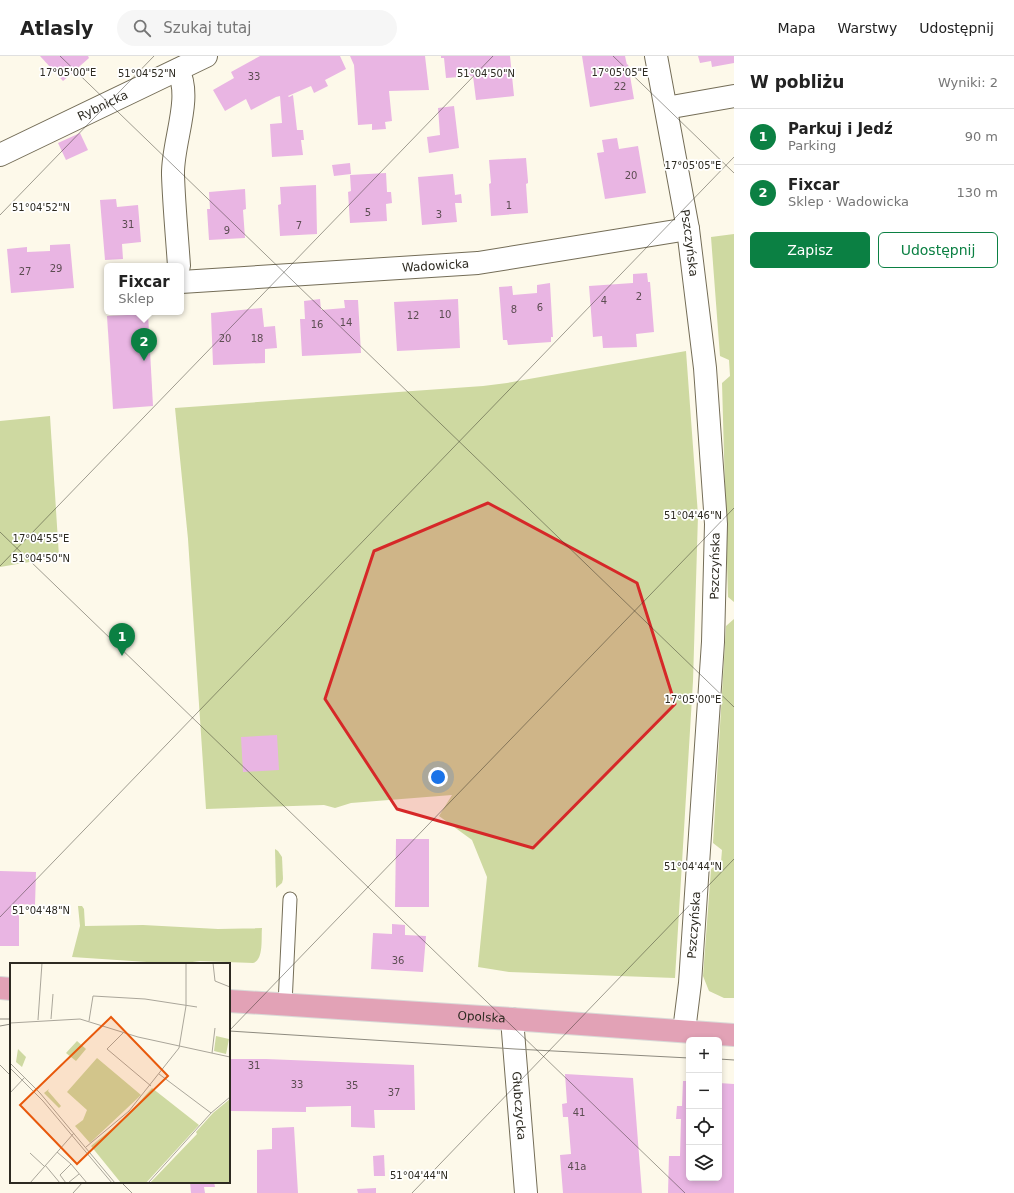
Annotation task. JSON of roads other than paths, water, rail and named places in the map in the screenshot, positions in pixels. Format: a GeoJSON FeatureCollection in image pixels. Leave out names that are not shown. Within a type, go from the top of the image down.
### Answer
{"type":"FeatureCollection","features":[{"type":"Feature","properties":{"kind":"main road"},"geometry":{"type":"LineString","coordinates":[[0,988],[10,989]]}},
{"type":"Feature","properties":{"kind":"main road","name":"Opolska"},"geometry":{"type":"LineString","coordinates":[[230,1001],[734,1035]]}},
{"type":"Feature","properties":{"kind":"street","name":"Rybnicka"},"geometry":{"type":"LineString","coordinates":[[0,155],[206,56]]}},
{"type":"Feature","properties":{"kind":"street","name":"Pszczyńska"},"geometry":{"type":"LineString","coordinates":[[656,56],[688,229],[705,368],[716,524],[713,642],[690,983],[684,1031]]}},
{"type":"Feature","properties":{"kind":"street"},"geometry":{"type":"LineString","coordinates":[[178,70],[183,79],[184,93],[173,173],[179,263]]}},
{"type":"Feature","properties":{"kind":"street"},"geometry":{"type":"LineString","coordinates":[[666,108],[734,96]]}},
{"type":"Feature","properties":{"kind":"street","name":"Wadowicka"},"geometry":{"type":"LineString","coordinates":[[184,282],[478,263],[688,229]]}},
{"type":"Feature","properties":{"kind":"street","name":"Głubczycka"},"geometry":{"type":"LineString","coordinates":[[512,1019],[526,1193]]}},
{"type":"Feature","properties":{"kind":"lane"},"geometry":{"type":"LineString","coordinates":[[285,1004],[290,899]]}},
{"type":"Feature","properties":{"kind":"tram line"},"geometry":{"type":"LineString","coordinates":[[0,1019],[10,1019]]}},
{"type":"Feature","properties":{"kind":"tram line"},"geometry":{"type":"LineString","coordinates":[[0,1026],[10,1024]]}},
{"type":"Feature","properties":{"kind":"tram line"},"geometry":{"type":"LineString","coordinates":[[230,1031],[686,1058]]}},
{"type":"Feature","properties":{"kind":"tram line"},"geometry":{"type":"LineString","coordinates":[[722,1059],[734,1060]]}},
{"type":"Feature","properties":{"kind":"place","name":"Fixcar"},"geometry":{"type":"Point","coordinates":[144,361]}},
{"type":"Feature","properties":{"kind":"place","name":"Parkuj i Jedź"},"geometry":{"type":"Point","coordinates":[122,656]}}]}
